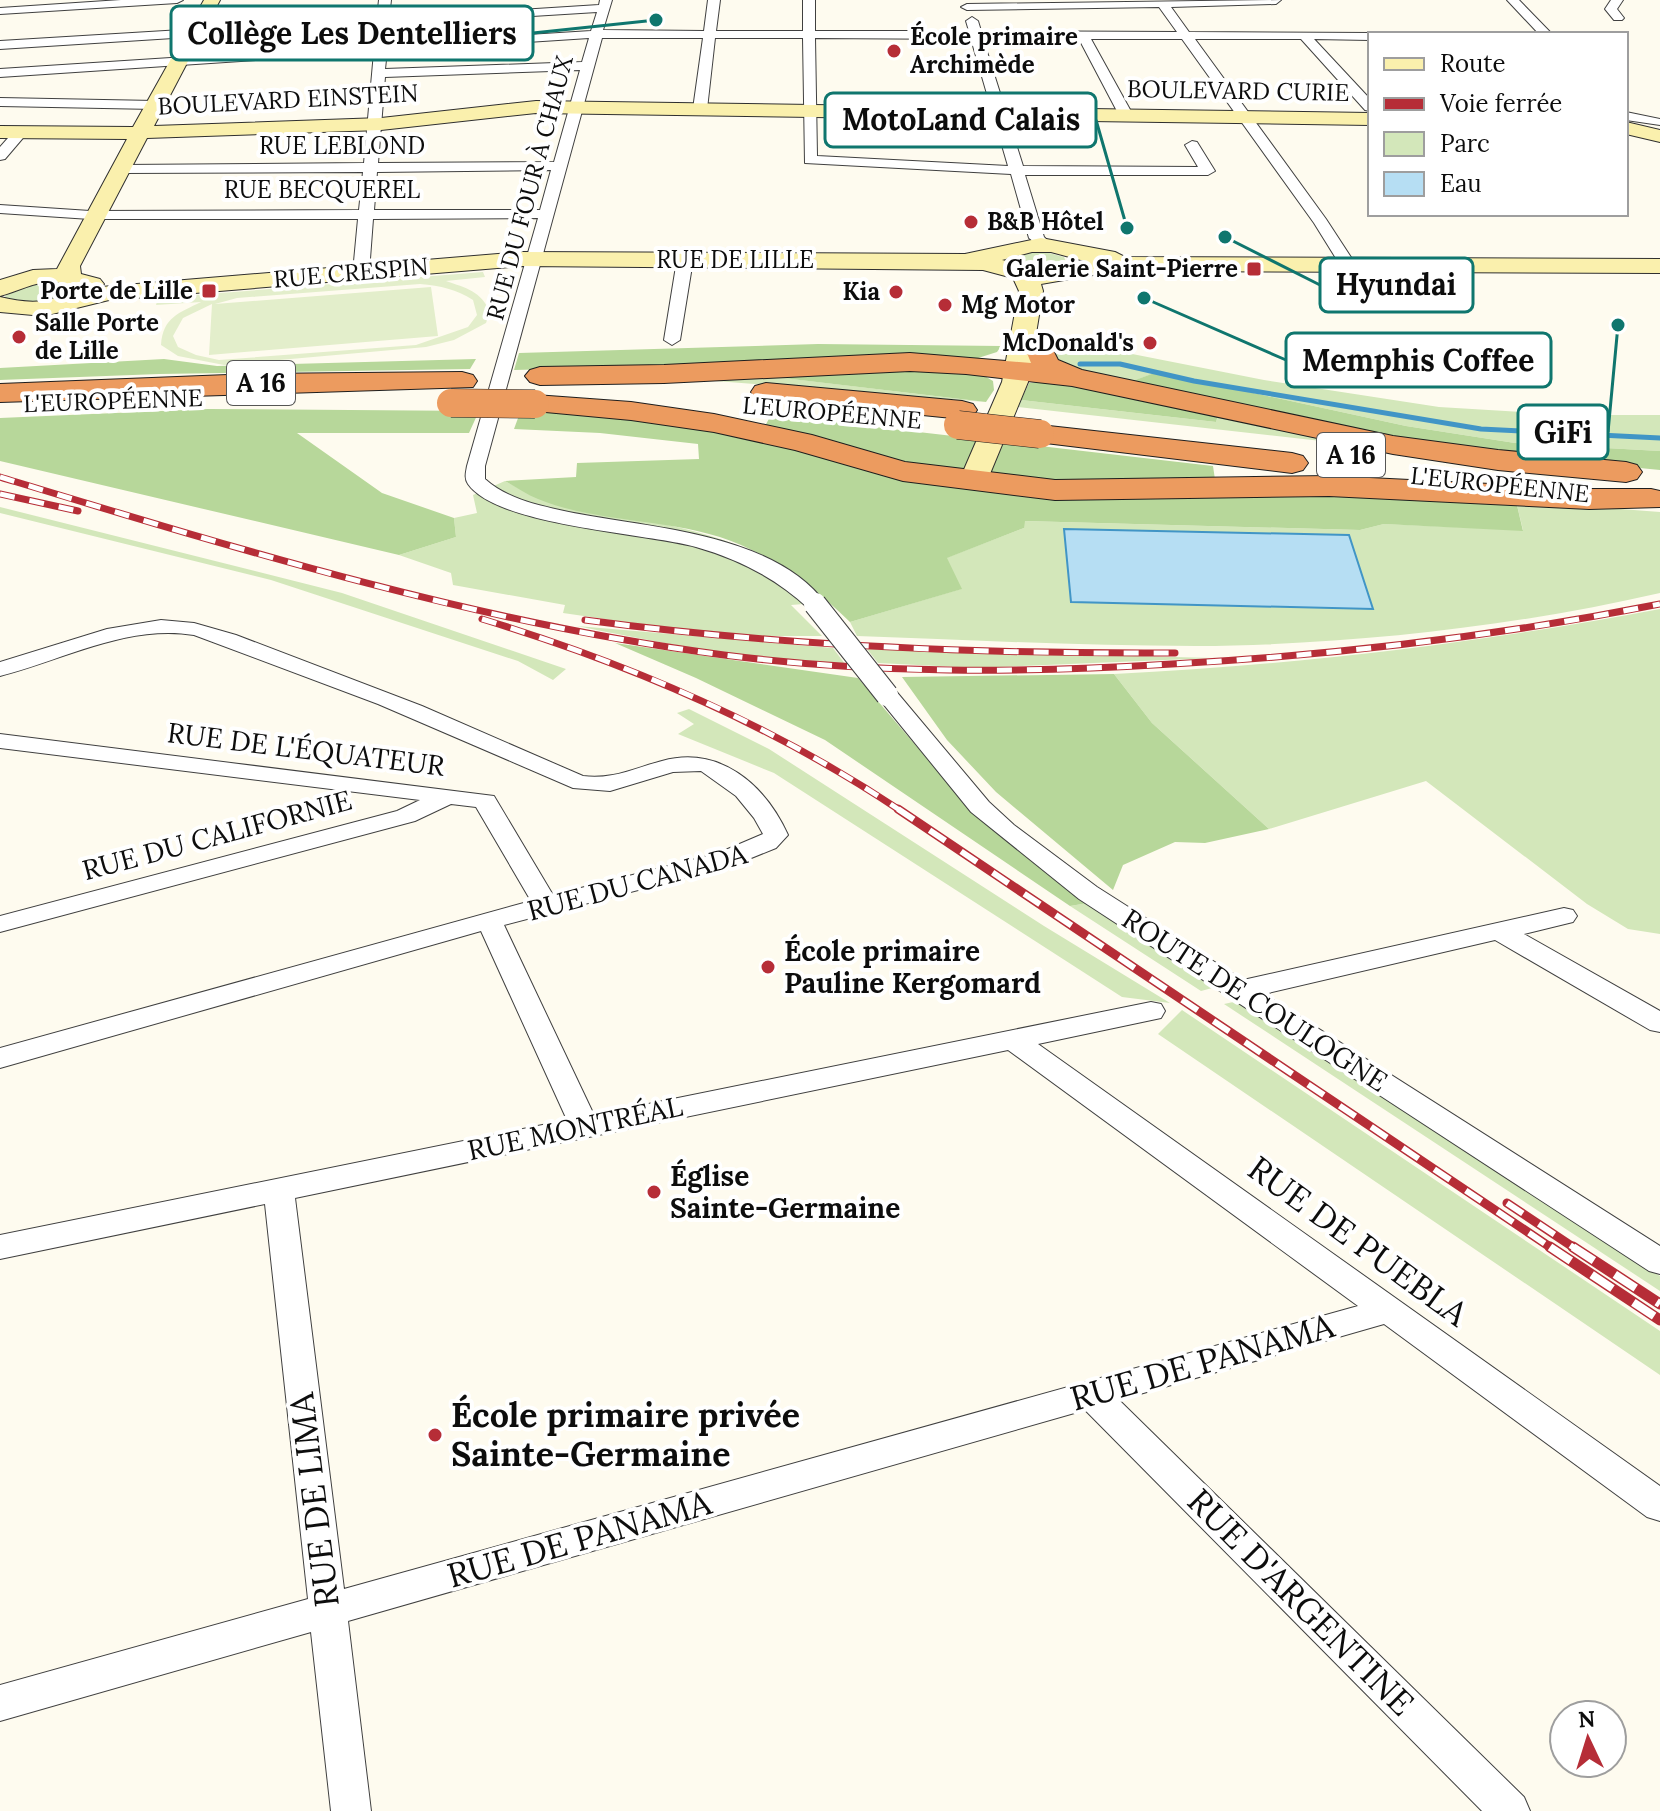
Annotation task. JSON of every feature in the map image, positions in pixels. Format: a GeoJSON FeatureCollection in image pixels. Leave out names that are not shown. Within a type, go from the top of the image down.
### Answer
{"type":"FeatureCollection","features":[{"type":"Feature","properties":{"kind":"highway"},"geometry":{"type":"LineString","coordinates":[[296,389],[537,389],[664,374],[893,363],[966,365],[1025,361],[1046,365],[1073,377],[1407,447],[1658,489]]}},
{"type":"Feature","properties":{"kind":"highway","name":"L'EUROPÉENNE"},"geometry":{"type":"LineString","coordinates":[[0,393],[296,389]]}},
{"type":"Feature","properties":{"kind":"highway","name":"L'EUROPÉENNE"},"geometry":{"type":"LineString","coordinates":[[0,406],[296,389]]}},
{"type":"Feature","properties":{"kind":"highway"},"geometry":{"type":"LineString","coordinates":[[537,389],[631,411],[714,423],[801,442],[903,471],[1073,491],[1329,486],[1589,499],[1658,489]]}},
{"type":"Feature","properties":{"kind":"highway","name":"L'EUROPÉENNE"},"geometry":{"type":"LineString","coordinates":[[537,389],[960,418],[1407,476],[1658,489]]}},
{"type":"Feature","properties":{"kind":"main road"},"geometry":{"type":"LineString","coordinates":[[2,288],[68,284],[68,266],[193,33],[211,10]]}},
{"type":"Feature","properties":{"kind":"main road","name":"BOULEVARD EINSTEIN"},"geometry":{"type":"LineString","coordinates":[[0,132],[140,133],[215,128],[375,125],[530,108],[577,108]]}},
{"type":"Feature","properties":{"kind":"main road","name":"BOULEVARD CURIE"},"geometry":{"type":"LineString","coordinates":[[577,108],[1368,119]]}},
{"type":"Feature","properties":{"kind":"main road"},"geometry":{"type":"LineString","coordinates":[[1628,126],[1656,127]]}},
{"type":"Feature","properties":{"kind":"main road"},"geometry":{"type":"LineString","coordinates":[[1010,266],[1021,246],[1044,245],[1066,248],[1077,266]]}},
{"type":"Feature","properties":{"kind":"main road","name":"RUE DE LILLE"},"geometry":{"type":"LineString","coordinates":[[536,259],[934,261],[1010,266]]}},
{"type":"Feature","properties":{"kind":"main road","name":"RUE CRESPIN"},"geometry":{"type":"LineString","coordinates":[[2,288],[35,309],[68,284],[167,288],[536,259]]}},
{"type":"Feature","properties":{"kind":"main road"},"geometry":{"type":"LineString","coordinates":[[1010,266],[1660,264]]}},
{"type":"Feature","properties":{"kind":"main road"},"geometry":{"type":"LineString","coordinates":[[1010,266],[1028,280],[1031,291],[1025,361]]}},
{"type":"Feature","properties":{"kind":"main road"},"geometry":{"type":"LineString","coordinates":[[973,481],[1025,361],[1049,319],[1054,284],[1077,266]]}},
{"type":"Feature","properties":{"kind":"street"},"geometry":{"type":"LineString","coordinates":[[0,11],[177,0]]}},
{"type":"Feature","properties":{"kind":"street"},"geometry":{"type":"LineString","coordinates":[[700,109],[714,0]]}},
{"type":"Feature","properties":{"kind":"street"},"geometry":{"type":"LineString","coordinates":[[809,0],[810,160],[1083,173],[1208,171],[1192,145]]}},
{"type":"Feature","properties":{"kind":"street"},"geometry":{"type":"LineString","coordinates":[[1513,0],[1544,32]]}},
{"type":"Feature","properties":{"kind":"street"},"geometry":{"type":"LineString","coordinates":[[1617,0],[1611,9],[1618,18]]}},
{"type":"Feature","properties":{"kind":"street"},"geometry":{"type":"LineString","coordinates":[[1044,245],[1037,238],[964,4],[1276,1]]}},
{"type":"Feature","properties":{"kind":"street"},"geometry":{"type":"LineString","coordinates":[[1162,2],[1247,117],[1347,263]]}},
{"type":"Feature","properties":{"kind":"street"},"geometry":{"type":"LineString","coordinates":[[361,272],[375,125],[382,3]]}},
{"type":"Feature","properties":{"kind":"street"},"geometry":{"type":"LineString","coordinates":[[0,45],[605,4]]}},
{"type":"Feature","properties":{"kind":"street","name":"RUE DU FOUR À CHAUX"},"geometry":{"type":"LineString","coordinates":[[605,4],[475,474],[479,486],[526,509],[676,536],[738,554],[785,579],[815,604]]}},
{"type":"Feature","properties":{"kind":"street"},"geometry":{"type":"LineString","coordinates":[[0,73],[598,34],[1368,36]]}},
{"type":"Feature","properties":{"kind":"street"},"geometry":{"type":"LineString","coordinates":[[1083,35],[1126,115]]}},
{"type":"Feature","properties":{"kind":"street"},"geometry":{"type":"LineString","coordinates":[[1304,36],[1368,105]]}},
{"type":"Feature","properties":{"kind":"street"},"geometry":{"type":"LineString","coordinates":[[379,73],[588,66]]}},
{"type":"Feature","properties":{"kind":"street"},"geometry":{"type":"LineString","coordinates":[[0,102],[155,105]]}},
{"type":"Feature","properties":{"kind":"street"},"geometry":{"type":"LineString","coordinates":[[1628,117],[1656,127]]}},
{"type":"Feature","properties":{"kind":"street"},"geometry":{"type":"LineString","coordinates":[[0,156],[21,132]]}},
{"type":"Feature","properties":{"kind":"street","name":"RUE LEBLOND"},"geometry":{"type":"LineString","coordinates":[[122,169],[561,166]]}},
{"type":"Feature","properties":{"kind":"street","name":"RUE BECQUEREL"},"geometry":{"type":"LineString","coordinates":[[0,209],[96,215],[547,214]]}},
{"type":"Feature","properties":{"kind":"street"},"geometry":{"type":"LineString","coordinates":[[672,340],[685,260]]}},
{"type":"Feature","properties":{"kind":"street","name":"ROUTE DE COULOGNE"},"geometry":{"type":"LineString","coordinates":[[815,604],[958,782],[1005,830],[1088,893],[1660,1262]]}},
{"type":"Feature","properties":{"kind":"street","name":"RUE DU CANADA"},"geometry":{"type":"LineString","coordinates":[[0,669],[134,629],[159,626],[192,629],[318,673],[499,746],[578,782],[605,784],[681,764],[709,765],[729,777],[774,830],[773,841],[748,853],[546,905],[0,1058]]}},
{"type":"Feature","properties":{"kind":"street","name":"RUE DE L'ÉQUATEUR"},"geometry":{"type":"LineString","coordinates":[[0,741],[485,801],[546,905]]}},
{"type":"Feature","properties":{"kind":"street","name":"RUE DU CALIFORNIE"},"geometry":{"type":"LineString","coordinates":[[0,924],[406,816],[447,797]]}},
{"type":"Feature","properties":{"kind":"street"},"geometry":{"type":"LineString","coordinates":[[1241,990],[1564,916]]}},
{"type":"Feature","properties":{"kind":"street"},"geometry":{"type":"LineString","coordinates":[[489,921],[585,1126]]}},
{"type":"Feature","properties":{"kind":"street"},"geometry":{"type":"LineString","coordinates":[[1499,931],[1660,1023]]}},
{"type":"Feature","properties":{"kind":"street","name":"RUE MONTRÉAL"},"geometry":{"type":"LineString","coordinates":[[0,1247],[1151,1011]]}},
{"type":"Feature","properties":{"kind":"street","name":"RUE DE PUEBLA"},"geometry":{"type":"LineString","coordinates":[[1011,1038],[1660,1506]]}},
{"type":"Feature","properties":{"kind":"street","name":"RUE DE LIMA"},"geometry":{"type":"LineString","coordinates":[[279,1190],[351,1811]]}},
{"type":"Feature","properties":{"kind":"street","name":"RUE DE PANAMA"},"geometry":{"type":"LineString","coordinates":[[0,1703],[1389,1310]]}},
{"type":"Feature","properties":{"kind":"street","name":"RUE D'ARGENTINE"},"geometry":{"type":"LineString","coordinates":[[1091,1394],[1510,1811]]}},
{"type":"Feature","properties":{"kind":"green space"},"geometry":{"type":"Polygon","coordinates":[[[1042,251],[1064,257],[1067,264],[1041,271],[1016,263],[1019,255],[1042,251]]]}},
{"type":"Feature","properties":{"kind":"green space"},"geometry":{"type":"Polygon","coordinates":[[[483,272],[485,277],[446,281],[477,295],[490,312],[486,323],[454,340],[426,347],[224,365],[178,356],[161,345],[169,322],[201,302],[156,305],[158,298],[483,272]],[[420,284],[237,298],[215,304],[431,287],[438,336],[209,355],[212,304],[183,318],[173,336],[178,347],[219,360],[416,345],[468,327],[477,315],[473,300],[442,287],[420,284]]]}},
{"type":"Feature","properties":{"kind":"green space"},"geometry":{"type":"Polygon","coordinates":[[[49,280],[69,284],[72,289],[69,294],[34,305],[5,298],[6,293],[49,280]]]}},
{"type":"Feature","properties":{"kind":"green space"},"geometry":{"type":"Polygon","coordinates":[[[818,344],[1001,346],[997,352],[975,359],[514,370],[519,353],[818,344]]]}},
{"type":"Feature","properties":{"kind":"green space"},"geometry":{"type":"Polygon","coordinates":[[[1055,351],[1117,351],[1264,380],[1439,407],[1573,415],[1660,415],[1660,451],[1515,443],[1406,426],[1158,372],[1127,383],[1068,369],[1059,363],[1055,351]]]}},
{"type":"Feature","properties":{"kind":"green space"},"geometry":{"type":"Polygon","coordinates":[[[164,359],[217,366],[476,359],[470,369],[0,380],[0,368],[164,359]]]}},
{"type":"Feature","properties":{"kind":"green space"},"geometry":{"type":"Polygon","coordinates":[[[890,365],[983,375],[993,381],[994,390],[986,402],[783,378],[784,371],[890,365]]]}},
{"type":"Feature","properties":{"kind":"green space"},"geometry":{"type":"Polygon","coordinates":[[[784,371],[784,378],[986,402],[664,377],[784,371]]]}},
{"type":"Feature","properties":{"kind":"green space"},"geometry":{"type":"Polygon","coordinates":[[[1157,372],[1406,426],[1515,443],[1660,451],[1660,470],[1458,450],[1127,383],[1157,372]]]}},
{"type":"Feature","properties":{"kind":"green space"},"geometry":{"type":"Polygon","coordinates":[[[1052,381],[1219,412],[1216,422],[1021,400],[1029,383],[1052,381]]]}},
{"type":"Feature","properties":{"kind":"green space"},"geometry":{"type":"Polygon","coordinates":[[[1021,400],[1216,422],[1219,412],[1401,450],[1018,407],[1021,400]]]}},
{"type":"Feature","properties":{"kind":"green space"},"geometry":{"type":"Polygon","coordinates":[[[208,409],[479,411],[469,433],[297,433],[382,493],[454,518],[456,537],[399,555],[0,461],[0,418],[208,409]]]}},
{"type":"Feature","properties":{"kind":"green space"},"geometry":{"type":"Polygon","coordinates":[[[521,410],[658,419],[758,439],[771,415],[1213,466],[1217,493],[1327,491],[1516,501],[1523,531],[1384,524],[1360,530],[1025,521],[1024,528],[947,558],[962,589],[850,622],[799,578],[741,545],[691,530],[562,507],[534,497],[505,481],[576,477],[577,463],[699,459],[698,444],[600,433],[514,429],[521,410]]]}},
{"type":"Feature","properties":{"kind":"green space"},"geometry":{"type":"Polygon","coordinates":[[[505,481],[542,499],[702,533],[769,559],[829,602],[791,605],[822,636],[760,636],[653,626],[563,613],[565,605],[453,585],[451,573],[399,555],[456,537],[454,518],[477,513],[473,495],[505,481]]]}},
{"type":"Feature","properties":{"kind":"green space"},"geometry":{"type":"Polygon","coordinates":[[[1516,501],[1660,512],[1660,593],[1546,615],[1430,632],[1254,645],[1111,645],[857,636],[850,622],[961,589],[946,558],[1024,528],[1024,521],[1360,530],[1384,524],[1523,530],[1516,501]]]}},
{"type":"Feature","properties":{"kind":"green space"},"geometry":{"type":"Polygon","coordinates":[[[0,507],[342,593],[566,669],[553,680],[518,661],[271,580],[0,513],[0,507]]]}},
{"type":"Feature","properties":{"kind":"green space"},"geometry":{"type":"Polygon","coordinates":[[[1660,609],[1660,934],[1628,929],[1587,904],[1426,781],[1269,829],[1152,723],[1114,674],[1251,665],[1388,651],[1660,609]]]}},
{"type":"Feature","properties":{"kind":"green space"},"geometry":{"type":"Polygon","coordinates":[[[577,626],[833,648],[845,664],[744,655],[577,626]]]}},
{"type":"Feature","properties":{"kind":"green space"},"geometry":{"type":"Polygon","coordinates":[[[615,643],[858,678],[966,804],[1088,903],[1070,906],[825,740],[615,643]]]}},
{"type":"Feature","properties":{"kind":"green space"},"geometry":{"type":"Polygon","coordinates":[[[867,649],[1213,658],[977,668],[878,663],[867,649]]]}},
{"type":"Feature","properties":{"kind":"green space"},"geometry":{"type":"Polygon","coordinates":[[[1114,674],[1152,723],[1269,829],[1205,843],[1175,842],[1123,865],[1113,890],[996,792],[947,740],[902,677],[1114,674]]]}},
{"type":"Feature","properties":{"kind":"green space"},"geometry":{"type":"Polygon","coordinates":[[[689,709],[769,749],[1170,1003],[1122,997],[774,773],[678,734],[694,724],[677,713],[689,709]]]}},
{"type":"Feature","properties":{"kind":"green space"},"geometry":{"type":"Polygon","coordinates":[[[1088,903],[1216,987],[1201,991],[1070,906],[1088,903]]]}},
{"type":"Feature","properties":{"kind":"green space"},"geometry":{"type":"Polygon","coordinates":[[[1238,1001],[1660,1276],[1660,1291],[1224,1004],[1238,1001]]]}},
{"type":"Feature","properties":{"kind":"green space"},"geometry":{"type":"Polygon","coordinates":[[[1182,1010],[1660,1331],[1660,1375],[1158,1034],[1182,1010]]]}},
{"type":"Feature","properties":{"kind":"water"},"geometry":{"type":"Polygon","coordinates":[[[1064,529],[1349,535],[1373,609],[1071,602],[1064,529]]]}},
{"type":"Feature","properties":{"kind":"waterway"},"geometry":{"type":"LineString","coordinates":[[1080,364],[1120,364],[1194,381],[1481,429],[1660,438]]}},
{"type":"Feature","properties":{"kind":"railway"},"geometry":{"type":"LineString","coordinates":[[0,477],[268,556],[450,604],[633,641],[724,655],[836,666],[1004,670],[1233,660],[1478,635],[1660,604]]}},
{"type":"Feature","properties":{"kind":"railway"},"geometry":{"type":"LineString","coordinates":[[0,494],[78,511]]}},
{"type":"Feature","properties":{"kind":"railway"},"geometry":{"type":"LineString","coordinates":[[482,619],[592,656],[698,699],[802,751],[901,811]]}},
{"type":"Feature","properties":{"kind":"railway"},"geometry":{"type":"LineString","coordinates":[[585,620],[731,636],[879,647],[1175,653]]}},
{"type":"Feature","properties":{"kind":"railway"},"geometry":{"type":"LineString","coordinates":[[901,811],[1552,1248]]}},
{"type":"Feature","properties":{"kind":"railway"},"geometry":{"type":"LineString","coordinates":[[1507,1203],[1573,1247]]}},
{"type":"Feature","properties":{"kind":"railway"},"geometry":{"type":"LineString","coordinates":[[1573,1247],[1660,1304]]}},
{"type":"Feature","properties":{"kind":"railway"},"geometry":{"type":"LineString","coordinates":[[1552,1248],[1660,1320]]}},
{"type":"Feature","properties":{"kind":"place","name":"Collège Les Dentelliers"},"geometry":{"type":"Point","coordinates":[656,20]}},
{"type":"Feature","properties":{"kind":"place","name":"École primaire Archimède"},"geometry":{"type":"Point","coordinates":[894,51]}},
{"type":"Feature","properties":{"kind":"place","name":"B&B Hôtel"},"geometry":{"type":"Point","coordinates":[971,222]}},
{"type":"Feature","properties":{"kind":"place","name":"MotoLand Calais"},"geometry":{"type":"Point","coordinates":[1127,228]}},
{"type":"Feature","properties":{"kind":"place","name":"Hyundai"},"geometry":{"type":"Point","coordinates":[1225,237]}},
{"type":"Feature","properties":{"kind":"place","name":"Galerie Saint-Pierre"},"geometry":{"type":"Point","coordinates":[1254,269]}},
{"type":"Feature","properties":{"kind":"place","name":"Porte de Lille"},"geometry":{"type":"Point","coordinates":[209,291]}},
{"type":"Feature","properties":{"kind":"place","name":"Kia"},"geometry":{"type":"Point","coordinates":[896,292]}},
{"type":"Feature","properties":{"kind":"place","name":"Memphis Coffee"},"geometry":{"type":"Point","coordinates":[1144,298]}},
{"type":"Feature","properties":{"kind":"place","name":"Mg Motor"},"geometry":{"type":"Point","coordinates":[945,305]}},
{"type":"Feature","properties":{"kind":"place","name":"GiFi"},"geometry":{"type":"Point","coordinates":[1618,325]}},
{"type":"Feature","properties":{"kind":"place","name":"Salle Porte de Lille"},"geometry":{"type":"Point","coordinates":[19,337]}},
{"type":"Feature","properties":{"kind":"place","name":"McDonald's"},"geometry":{"type":"Point","coordinates":[1150,343]}},
{"type":"Feature","properties":{"kind":"place","name":"École primaire Pauline Kergomard"},"geometry":{"type":"Point","coordinates":[768,967]}},
{"type":"Feature","properties":{"kind":"place","name":"Église Sainte-Germaine"},"geometry":{"type":"Point","coordinates":[654,1192]}},
{"type":"Feature","properties":{"kind":"place","name":"École primaire privée Sainte-Germaine"},"geometry":{"type":"Point","coordinates":[435,1435]}}]}
